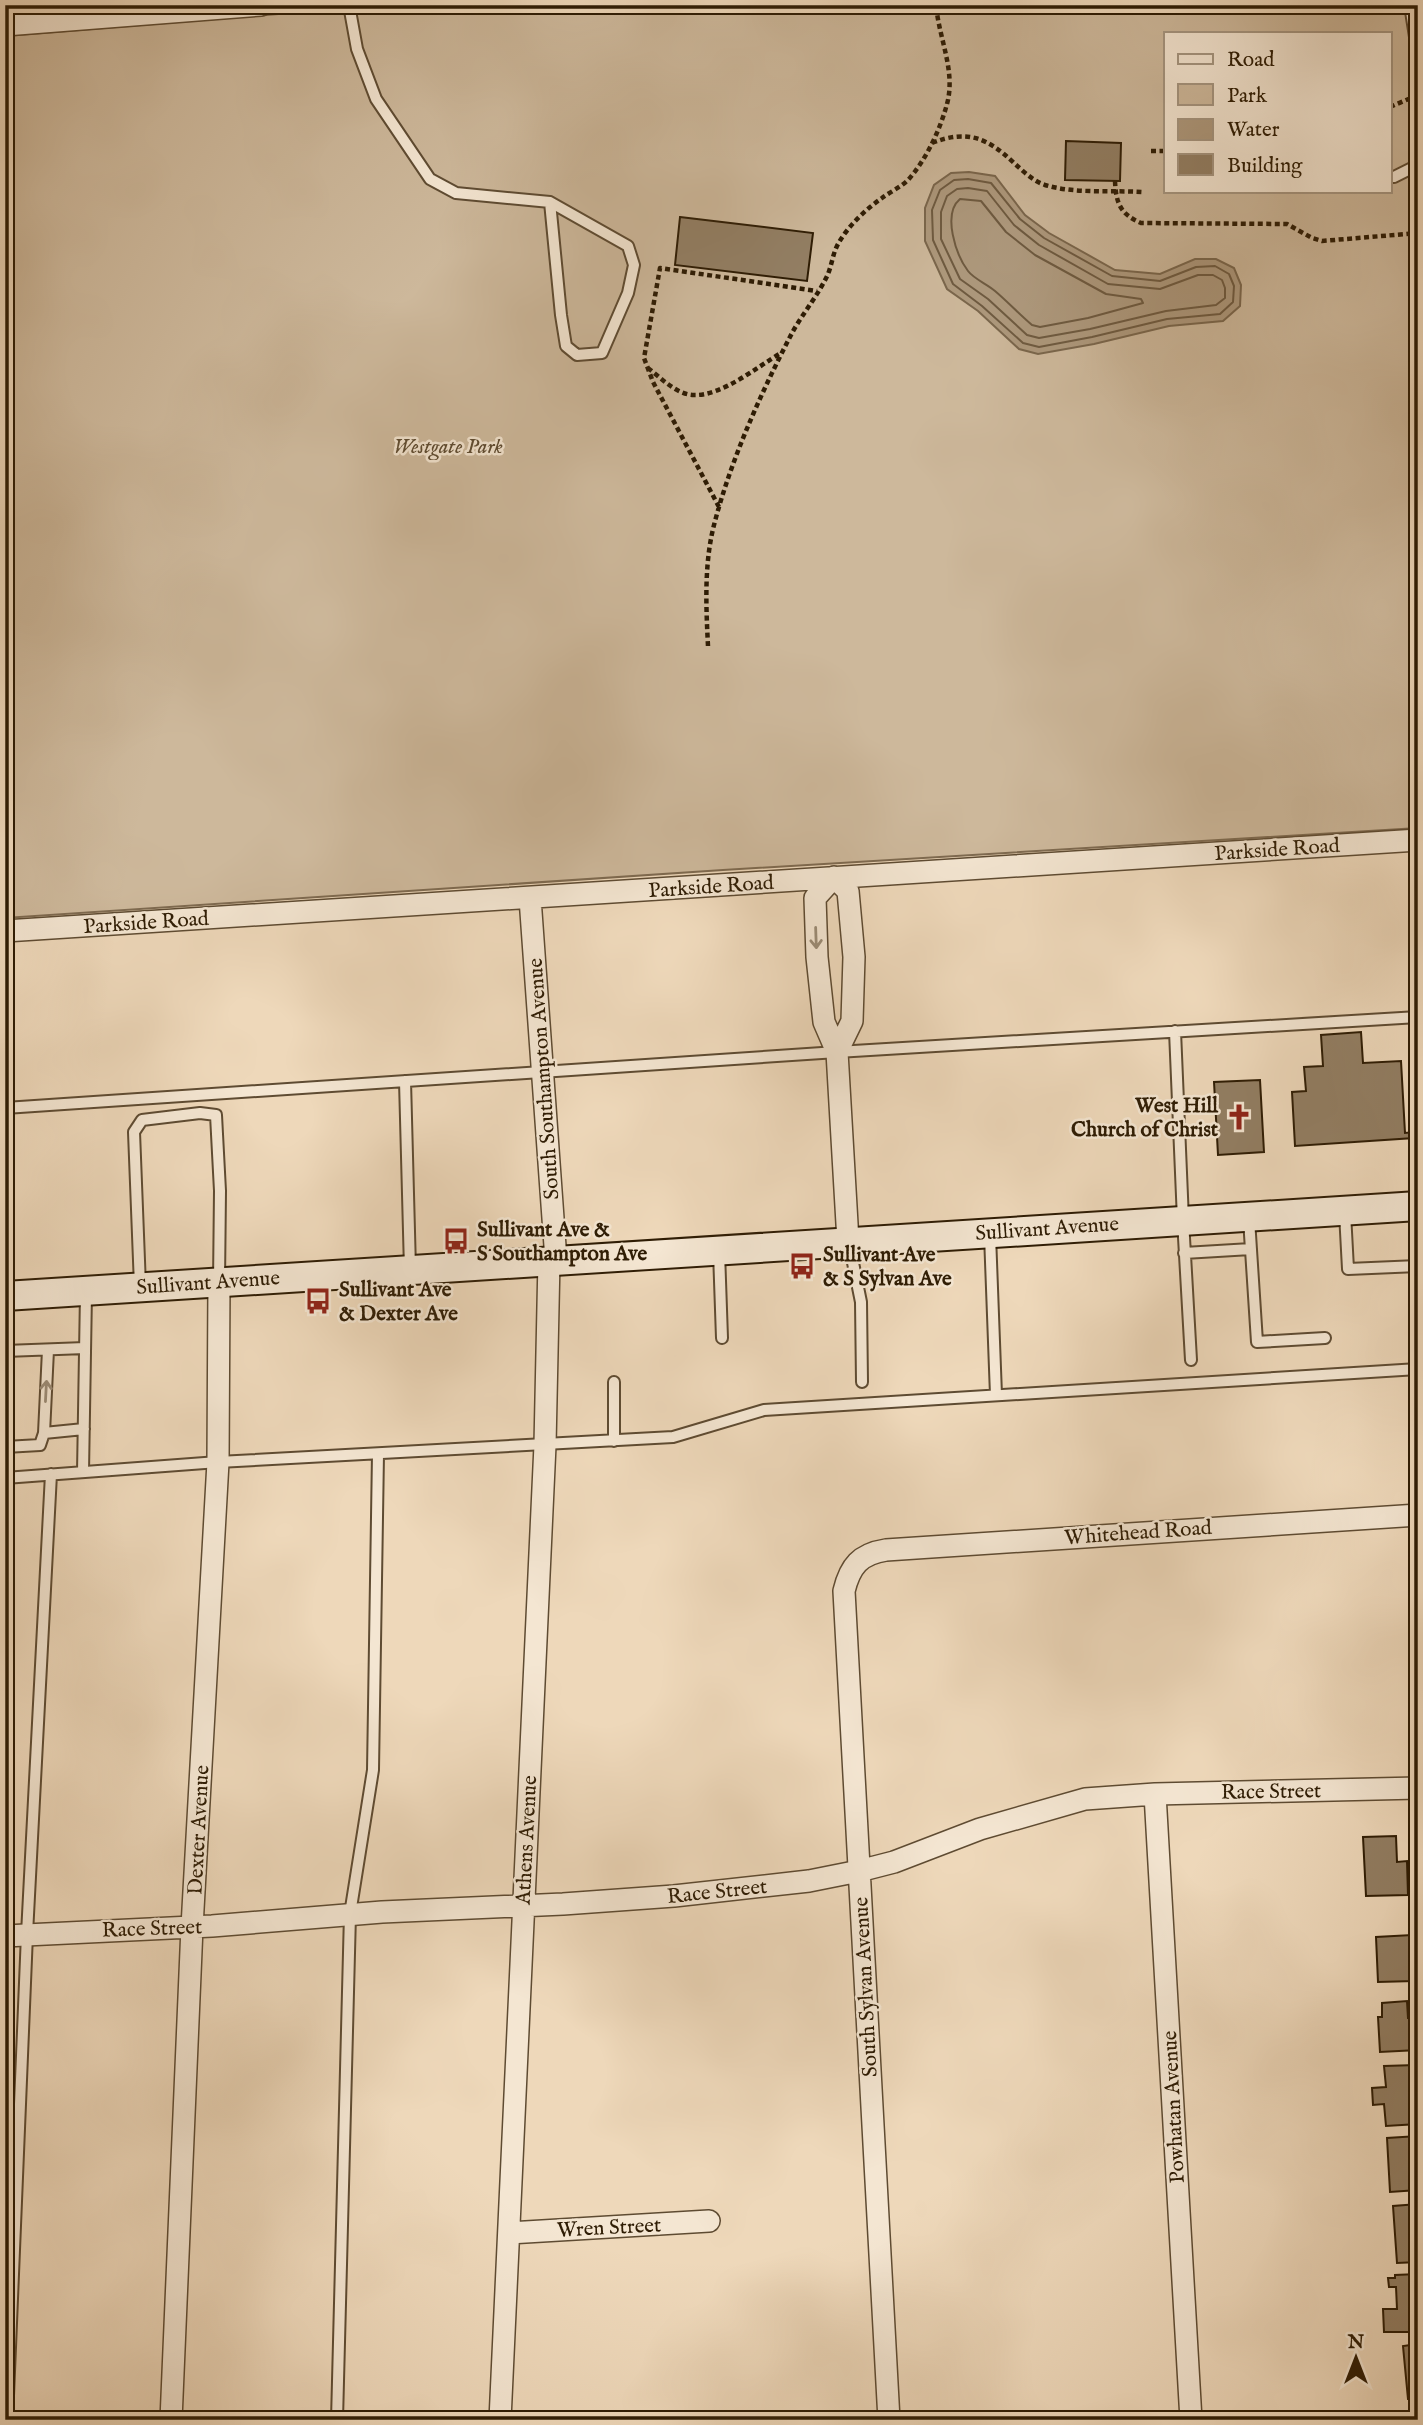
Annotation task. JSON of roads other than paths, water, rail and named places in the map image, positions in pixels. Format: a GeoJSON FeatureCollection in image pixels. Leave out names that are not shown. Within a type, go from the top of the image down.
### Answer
{"type":"FeatureCollection","features":[{"type":"Feature","properties":{"kind":"main road","name":"Sullivant Avenue"},"geometry":{"type":"LineString","coordinates":[[5,1296],[1418,1206]]}},
{"type":"Feature","properties":{"kind":"street"},"geometry":{"type":"LineString","coordinates":[[5,25],[66,13],[261,5]]}},
{"type":"Feature","properties":{"kind":"street","name":"Parkside Road"},"geometry":{"type":"LineString","coordinates":[[5,931],[1418,840]]}},
{"type":"Feature","properties":{"kind":"street"},"geometry":{"type":"LineString","coordinates":[[837,1052],[852,1021],[854,957],[848,891],[834,877],[815,898],[817,957],[824,1022],[837,1052],[848,1241]]}},
{"type":"Feature","properties":{"kind":"street","name":"South Southampton Avenue"},"geometry":{"type":"LineString","coordinates":[[530,898],[552,1260]]}},
{"type":"Feature","properties":{"kind":"street","name":"Athens Avenue"},"geometry":{"type":"LineString","coordinates":[[500,2420],[552,1260]]}},
{"type":"Feature","properties":{"kind":"street","name":"Dexter Avenue"},"geometry":{"type":"LineString","coordinates":[[171,2420],[192,1927],[218,1462],[219,1282]]}},
{"type":"Feature","properties":{"kind":"street","name":"Whitehead Road"},"geometry":{"type":"LineString","coordinates":[[861,1558],[886,1550],[1418,1515]]}},
{"type":"Feature","properties":{"kind":"street","name":"South Sylvan Avenue"},"geometry":{"type":"LineString","coordinates":[[861,1558],[852,1568],[844,1591],[889,2420]]}},
{"type":"Feature","properties":{"kind":"street","name":"Race Street"},"geometry":{"type":"LineString","coordinates":[[5,1936],[192,1927],[350,1914],[674,1896],[809,1881],[859,1871],[894,1862],[980,1829],[1085,1799],[1155,1794],[1418,1788]]}},
{"type":"Feature","properties":{"kind":"street","name":"Powhatan Avenue"},"geometry":{"type":"LineString","coordinates":[[1155,1794],[1191,2420]]}},
{"type":"Feature","properties":{"kind":"street","name":"Wren Street"},"geometry":{"type":"LineString","coordinates":[[509,2233],[709,2221]]}},
{"type":"Feature","properties":{"kind":"lane"},"geometry":{"type":"LineString","coordinates":[[349,5],[357,49],[376,99],[430,179],[456,193],[550,202],[628,246],[634,265],[628,293],[602,353],[577,355],[566,346],[550,202]]}},
{"type":"Feature","properties":{"kind":"lane"},"geometry":{"type":"LineString","coordinates":[[1410,5],[1418,56]]}},
{"type":"Feature","properties":{"kind":"lane"},"geometry":{"type":"LineString","coordinates":[[1392,176],[1418,165]]}},
{"type":"Feature","properties":{"kind":"lane"},"geometry":{"type":"LineString","coordinates":[[5,1108],[837,1052],[1418,1017]]}},
{"type":"Feature","properties":{"kind":"lane"},"geometry":{"type":"LineString","coordinates":[[1175,1031],[1191,1360]]}},
{"type":"Feature","properties":{"kind":"lane"},"geometry":{"type":"LineString","coordinates":[[405,1081],[410,1269]]}},
{"type":"Feature","properties":{"kind":"lane"},"geometry":{"type":"LineString","coordinates":[[140,1286],[134,1132],[142,1120],[200,1113],[216,1115],[220,1191],[219,1282]]}},
{"type":"Feature","properties":{"kind":"lane"},"geometry":{"type":"LineString","coordinates":[[1345,1211],[1348,1269],[1418,1266]]}},
{"type":"Feature","properties":{"kind":"lane"},"geometry":{"type":"LineString","coordinates":[[1248,1216],[1256,1342],[1325,1338]]}},
{"type":"Feature","properties":{"kind":"lane"},"geometry":{"type":"LineString","coordinates":[[989,1232],[996,1395]]}},
{"type":"Feature","properties":{"kind":"lane"},"geometry":{"type":"LineString","coordinates":[[848,1241],[861,1302],[862,1382]]}},
{"type":"Feature","properties":{"kind":"lane"},"geometry":{"type":"LineString","coordinates":[[1184,1252],[1251,1249]]}},
{"type":"Feature","properties":{"kind":"lane"},"geometry":{"type":"LineString","coordinates":[[719,1250],[723,1338]]}},
{"type":"Feature","properties":{"kind":"lane"},"geometry":{"type":"LineString","coordinates":[[83,1472],[86,1290]]}},
{"type":"Feature","properties":{"kind":"lane"},"geometry":{"type":"LineString","coordinates":[[5,1351],[85,1348]]}},
{"type":"Feature","properties":{"kind":"lane"},"geometry":{"type":"LineString","coordinates":[[5,1447],[40,1445],[44,1433],[48,1350]]}},
{"type":"Feature","properties":{"kind":"lane"},"geometry":{"type":"LineString","coordinates":[[5,1478],[218,1462],[673,1437],[764,1410],[1418,1369]]}},
{"type":"Feature","properties":{"kind":"lane"},"geometry":{"type":"LineString","coordinates":[[614,1382],[614,1441]]}},
{"type":"Feature","properties":{"kind":"lane"},"geometry":{"type":"LineString","coordinates":[[44,1433],[84,1429]]}},
{"type":"Feature","properties":{"kind":"lane"},"geometry":{"type":"LineString","coordinates":[[337,2420],[350,1914],[373,1770],[378,1454]]}},
{"type":"Feature","properties":{"kind":"lane"},"geometry":{"type":"LineString","coordinates":[[7,2420],[27,1934],[51,1474]]}},
{"type":"Feature","properties":{"kind":"water"},"geometry":{"type":"Polygon","coordinates":[[[969,172],[995,176],[1025,215],[1049,233],[1115,270],[1160,274],[1195,259],[1216,259],[1234,268],[1241,285],[1240,306],[1223,321],[1169,326],[1038,354],[1019,349],[978,311],[947,289],[925,241],[925,208],[934,185],[951,173],[969,172]]]}},
{"type":"Feature","properties":{"kind":"place","name":"West Hill Church of Christ"},"geometry":{"type":"Point","coordinates":[1239,1117]}},
{"type":"Feature","properties":{"kind":"place","name":"Sullivant Ave & S Southampton Ave"},"geometry":{"type":"Point","coordinates":[456,1241]}},
{"type":"Feature","properties":{"kind":"place","name":"Sullivant Ave & S Sylvan Ave"},"geometry":{"type":"Point","coordinates":[802,1266]}},
{"type":"Feature","properties":{"kind":"place","name":"Sullivant Ave & Dexter Ave"},"geometry":{"type":"Point","coordinates":[318,1301]}},
{"type":"Feature","properties":{"kind":"park label","name":"Westgate Park"},"geometry":{"type":"Point","coordinates":[448,446]}}]}
